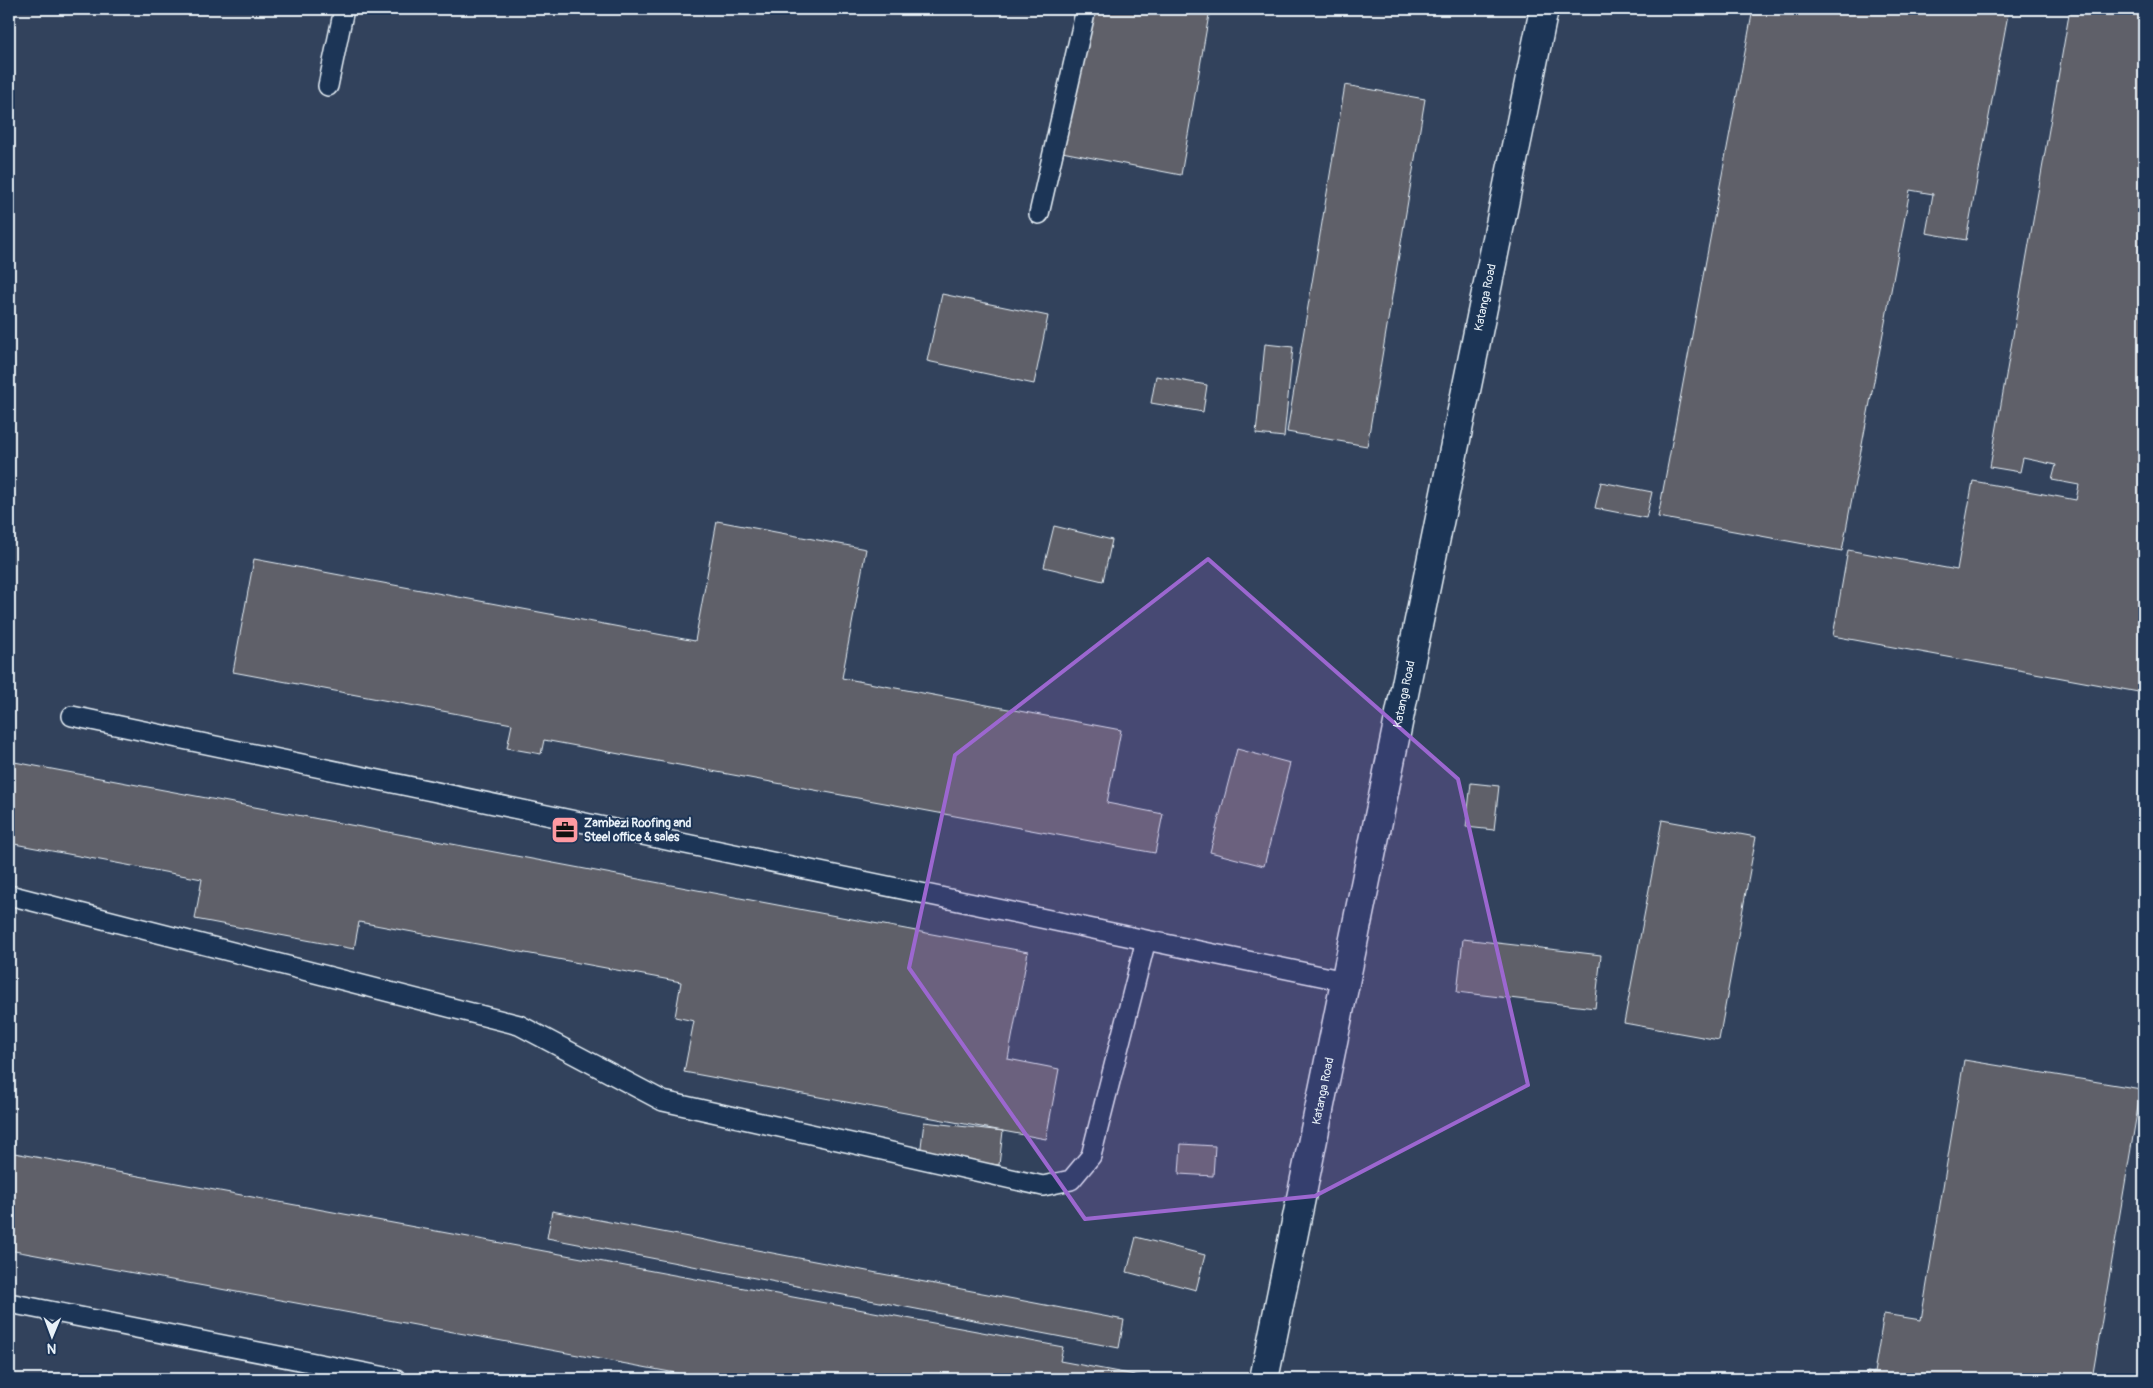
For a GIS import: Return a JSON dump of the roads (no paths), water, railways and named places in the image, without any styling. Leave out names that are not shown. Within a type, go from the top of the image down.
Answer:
[{"type":"street","name":"Katanga Road","points":[[1264,1379],[1544,9]]},
{"type":"lane","points":[[328,86],[344,9]]},
{"type":"lane","points":[[1039,214],[1086,9]]},
{"type":"lane","points":[[72,716],[1345,981]]},
{"type":"lane","points":[[9,895],[518,1025],[663,1101],[1043,1186],[1071,1180],[1091,1156],[1146,940]]},
{"type":"lane","points":[[9,1303],[396,1379]]},
{"type":"place","name":"Zambezi Roofing and Steel office & sales","points":[[565,830]]}]
